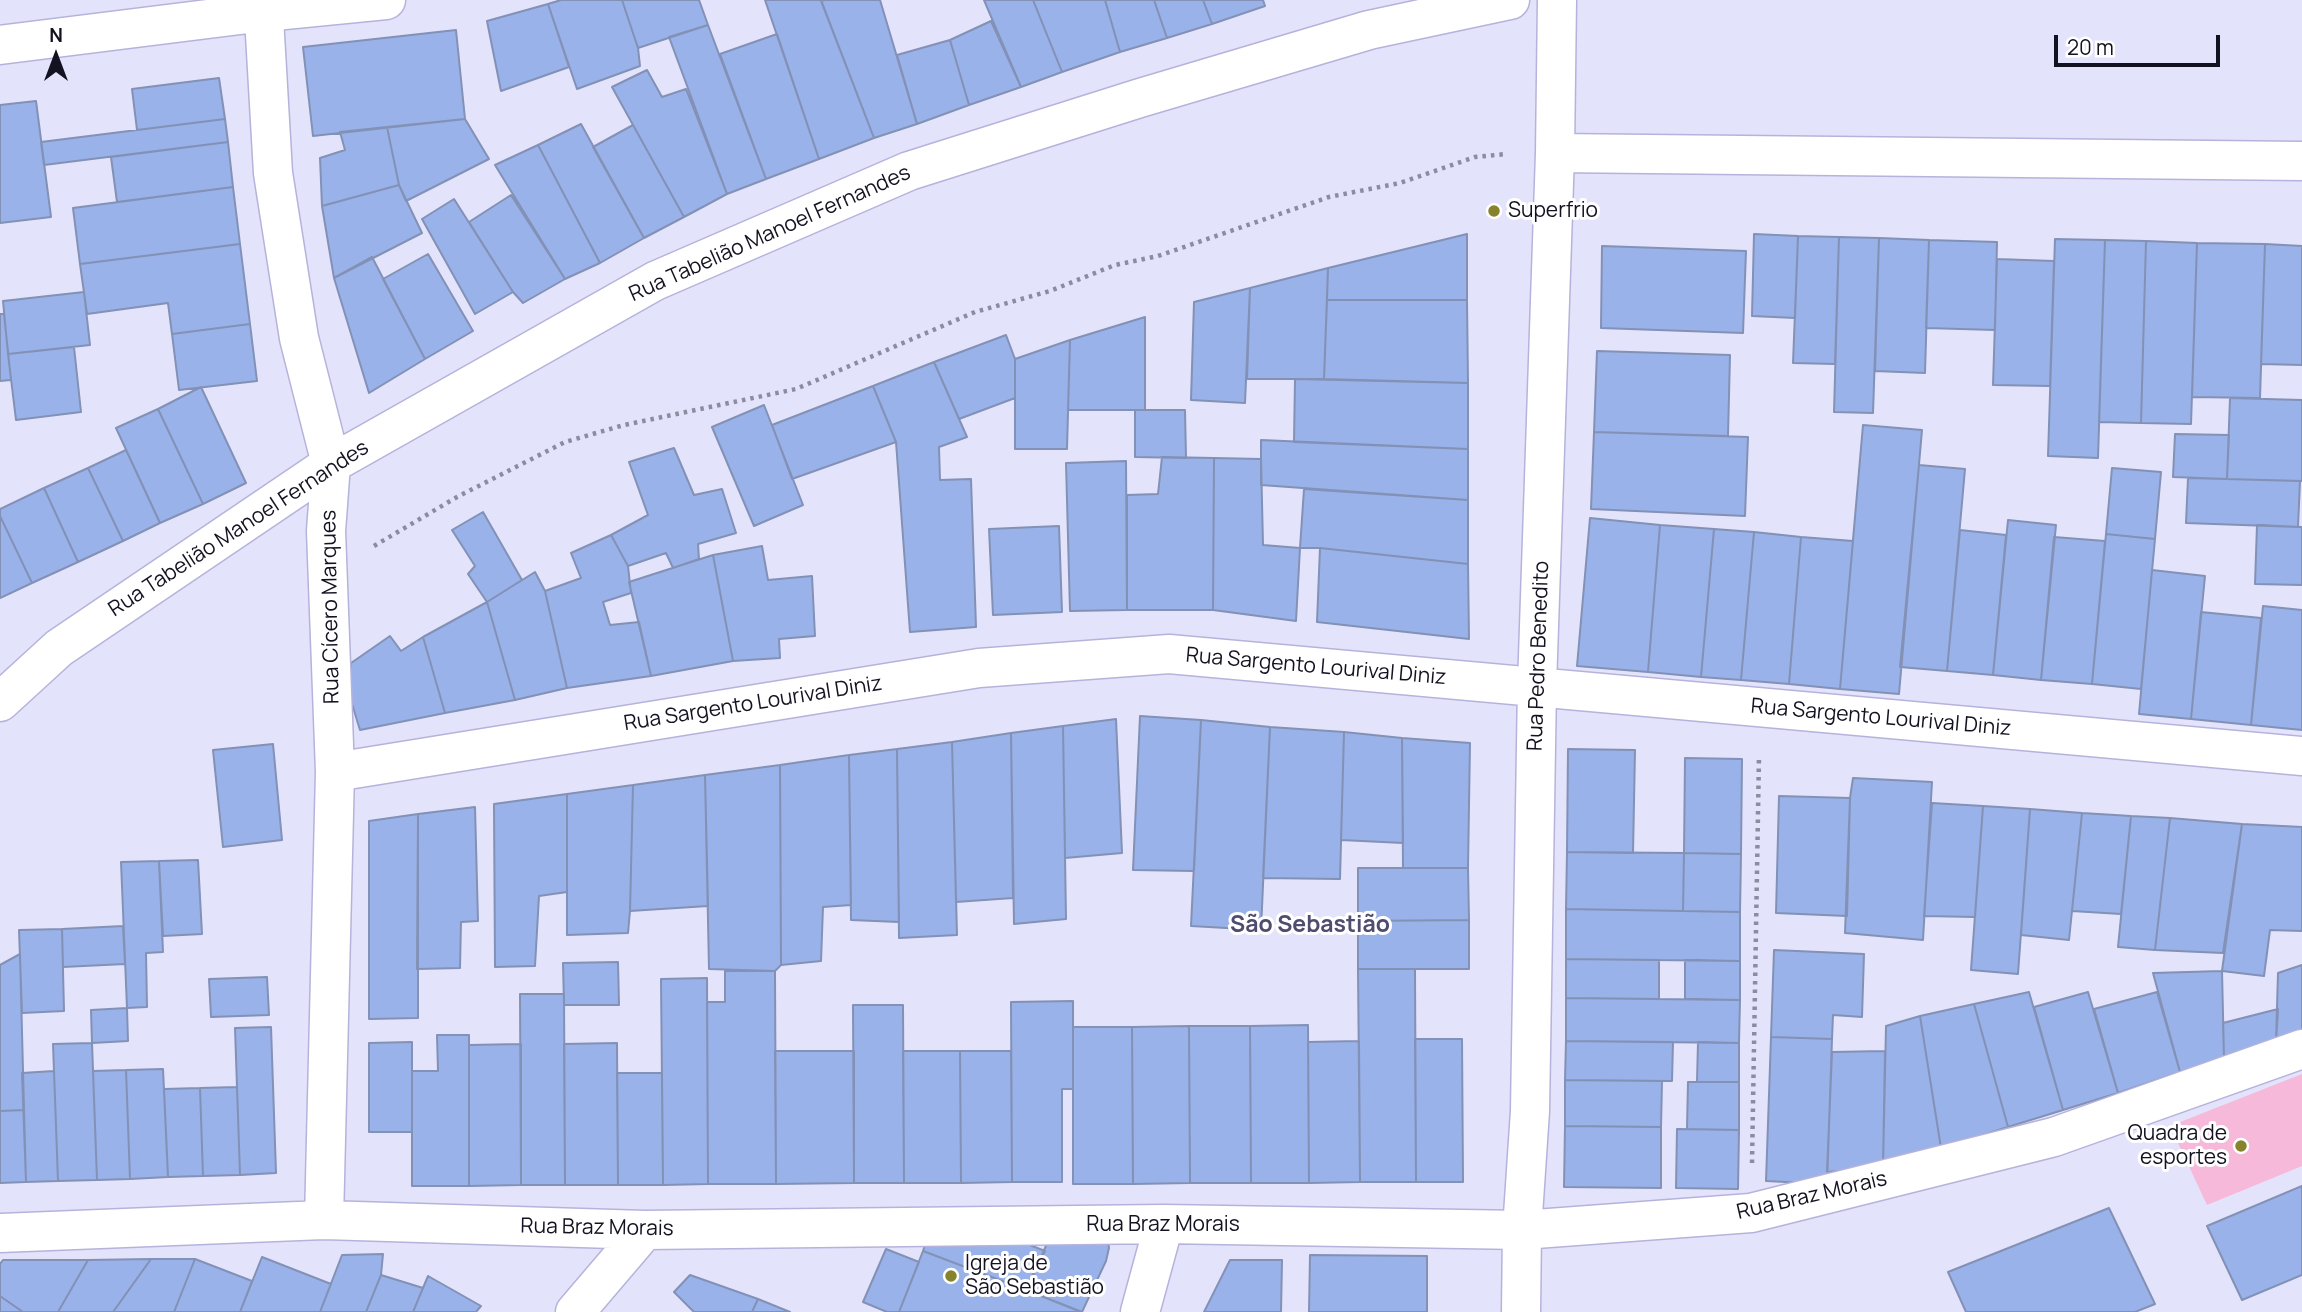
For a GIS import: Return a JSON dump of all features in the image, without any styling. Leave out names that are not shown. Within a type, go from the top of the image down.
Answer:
[{"type":"street","points":[[0,45],[264,6],[386,0]]},
{"type":"street","name":"Rua Tabelião Manoel Fernandes","points":[[0,702],[59,648],[331,464],[655,281],[909,171],[1369,30],[1510,0]]},
{"type":"street","name":"Rua Pedro Benedito","points":[[1521,1312],[1522,1230],[1530,1111],[1537,686],[1555,153],[1557,0]]},
{"type":"street","name":"Rua Cícero Marques","points":[[264,6],[273,173],[299,338],[331,464],[326,531],[335,772],[324,1220]]},
{"type":"street","points":[[1555,153],[2302,161]]},
{"type":"street","name":"Rua Sargento Lourival Diniz","points":[[335,772],[979,668],[1169,654],[2302,756]]},
{"type":"street","name":"Rua Braz Morais","points":[[0,1233],[324,1220],[645,1230],[1164,1224],[1522,1230],[1751,1213],[2054,1137],[2302,1049]]},
{"type":"street","points":[[1140,1312],[1164,1224]]},
{"type":"street","points":[[575,1312],[645,1230]]},
{"type":"path","points":[[328,574],[457,497],[565,442],[624,425],[796,389],[975,312],[1049,290],[1115,265],[1158,256],[1329,197],[1400,183],[1475,157],[1555,153]]},
{"type":"path","points":[[1751,1213],[1760,706]]},
{"type":"shaded area","name":"Quadra de esportes","points":[[2302,1074],[2302,1166],[2207,1205],[2170,1126]]},
{"type":"building","points":[[561,0],[622,0],[638,48],[640,66],[577,89],[548,4]]},
{"type":"building","points":[[622,0],[699,0],[708,25],[638,48]]},
{"type":"building","points":[[765,0],[821,0],[874,138],[819,159]]},
{"type":"building","points":[[880,0],[917,124],[874,138],[821,1]]},
{"type":"building","points":[[984,0],[1033,0],[1062,72],[1021,87]]},
{"type":"building","points":[[1033,0],[1105,0],[1120,52],[1062,72]]},
{"type":"building","points":[[1105,0],[1154,0],[1167,38],[1120,52]]},
{"type":"building","points":[[1154,0],[1203,0],[1212,24],[1167,38]]},
{"type":"building","points":[[1203,0],[1263,0],[1265,6],[1212,24]]},
{"type":"building","points":[[548,4],[569,67],[501,91],[487,21]]},
{"type":"building","points":[[991,21],[1021,87],[969,105],[950,40]]},
{"type":"building","points":[[708,25],[766,179],[727,194],[669,37]]},
{"type":"building","points":[[456,30],[465,119],[313,136],[303,47]]},
{"type":"building","points":[[777,34],[819,159],[766,179],[720,54]]},
{"type":"building","points":[[950,40],[969,105],[917,124],[897,55]]},
{"type":"building","points":[[647,70],[662,97],[686,89],[727,194],[684,217],[612,87]]},
{"type":"building","points":[[219,78],[225,119],[137,130],[132,89]]},
{"type":"building","points":[[36,101],[51,217],[0,223],[0,105]]},
{"type":"building","points":[[225,119],[228,142],[44,165],[41,142]]},
{"type":"building","points":[[465,119],[489,159],[406,201],[399,185],[387,127]]},
{"type":"building","points":[[581,124],[644,238],[600,263],[538,145]]},
{"type":"building","points":[[633,125],[684,217],[644,238],[593,147]]},
{"type":"building","points":[[387,127],[399,185],[322,206],[320,158],[345,150],[340,132]]},
{"type":"building","points":[[228,142],[233,187],[117,202],[111,157]]},
{"type":"building","points":[[538,145],[600,263],[565,279],[495,165]]},
{"type":"building","points":[[399,185],[422,233],[334,278],[322,206]]},
{"type":"building","points":[[233,187],[240,244],[80,264],[73,208]]},
{"type":"building","points":[[511,195],[565,279],[523,303],[513,292],[469,222]]},
{"type":"building","points":[[454,199],[513,292],[475,314],[422,219]]},
{"type":"building","points":[[1467,234],[1467,300],[1327,300],[1328,268]]},
{"type":"building","points":[[1754,234],[1798,236],[1795,318],[1752,316]]},
{"type":"building","points":[[1798,236],[1839,237],[1835,364],[1793,363]]},
{"type":"building","points":[[1839,237],[1879,238],[1873,413],[1834,412]]},
{"type":"building","points":[[1879,238],[1929,240],[1925,373],[1875,371]]},
{"type":"building","points":[[2055,239],[2105,240],[2098,458],[2048,456]]},
{"type":"building","points":[[1929,240],[1997,242],[1995,330],[1926,328]]},
{"type":"building","points":[[2105,240],[2146,241],[2141,423],[2099,422]]},
{"type":"building","points":[[2146,241],[2197,243],[2191,424],[2141,423]]},
{"type":"building","points":[[2197,243],[2265,244],[2260,398],[2192,397]]},
{"type":"building","points":[[240,244],[250,324],[172,334],[168,303],[87,314],[80,264]]},
{"type":"building","points":[[2265,244],[2302,246],[2302,365],[2261,364]]},
{"type":"building","points":[[1602,246],[1746,251],[1743,333],[1601,328]]},
{"type":"building","points":[[428,254],[473,331],[425,359],[383,279]]},
{"type":"building","points":[[372,257],[425,359],[369,393],[334,278]]},
{"type":"building","points":[[1997,259],[2054,261],[2050,386],[1993,385]]},
{"type":"building","points":[[1328,268],[1324,379],[1247,379],[1250,288]]},
{"type":"building","points":[[1250,288],[1245,403],[1191,400],[1194,302]]},
{"type":"building","points":[[84,292],[90,345],[8,354],[3,301]]},
{"type":"building","points":[[1327,300],[1467,300],[1468,383],[1324,379]]},
{"type":"building","points":[[0,314],[4,314],[11,380],[0,381]]},
{"type":"building","points":[[1145,317],[1145,410],[1068,410],[1070,340]]},
{"type":"building","points":[[250,324],[257,381],[179,390],[172,334]]},
{"type":"building","points":[[1006,335],[1015,359],[1015,398],[959,419],[934,362]]},
{"type":"building","points":[[1070,340],[1067,449],[1015,449],[1015,359]]},
{"type":"building","points":[[74,347],[81,412],[16,420],[8,354]]},
{"type":"building","points":[[1597,351],[1730,355],[1728,436],[1594,432]]},
{"type":"building","points":[[934,362],[967,437],[939,447],[940,480],[971,479],[976,627],[910,632],[896,442],[873,386]]},
{"type":"building","points":[[1295,379],[1468,383],[1468,449],[1294,442]]},
{"type":"building","points":[[873,386],[896,442],[792,479],[772,425]]},
{"type":"building","points":[[201,387],[246,483],[203,504],[158,409]]},
{"type":"building","points":[[2230,398],[2302,400],[2302,481],[2227,479]]},
{"type":"building","points":[[764,405],[803,505],[754,526],[712,427]]},
{"type":"building","points":[[158,409],[203,504],[160,523],[116,428]]},
{"type":"building","points":[[1135,410],[1185,410],[1186,458],[1135,457]]},
{"type":"building","points":[[1863,425],[1922,430],[1899,694],[1840,689]]},
{"type":"building","points":[[1594,432],[1748,437],[1745,516],[1591,509]]},
{"type":"building","points":[[2175,434],[2229,435],[2227,479],[2173,477]]},
{"type":"building","points":[[1261,440],[1468,449],[1468,500],[1261,485]]},
{"type":"building","points":[[674,448],[694,495],[722,489],[736,533],[698,544],[699,559],[673,568],[666,553],[628,566],[611,535],[648,515],[629,462]]},
{"type":"building","points":[[126,450],[160,523],[123,541],[88,468]]},
{"type":"building","points":[[1162,457],[1214,458],[1213,610],[1127,610],[1127,495],[1158,494]]},
{"type":"building","points":[[1214,458],[1261,459],[1263,545],[1300,548],[1296,621],[1213,610]]},
{"type":"building","points":[[1126,461],[1127,610],[1070,611],[1066,463]]},
{"type":"building","points":[[1919,465],[1965,469],[1947,671],[1900,667]]},
{"type":"building","points":[[88,468],[123,541],[78,562],[44,488]]},
{"type":"building","points":[[2112,468],[2161,472],[2155,539],[2106,534]]},
{"type":"building","points":[[2188,478],[2300,481],[2298,527],[2186,523]]},
{"type":"building","points":[[44,488],[78,562],[32,583],[0,516],[0,509]]},
{"type":"building","points":[[1304,489],[1468,500],[1468,564],[1300,548]]},
{"type":"building","points":[[483,512],[522,580],[487,602],[468,574],[475,566],[452,530]]},
{"type":"building","points":[[0,516],[32,583],[0,598]]},
{"type":"building","points":[[1590,518],[1660,525],[1648,672],[1577,666]]},
{"type":"building","points":[[2008,520],[2056,525],[2041,680],[1993,675]]},
{"type":"building","points":[[1660,525],[1714,529],[1701,677],[1648,672]]},
{"type":"building","points":[[2257,525],[2302,527],[2302,585],[2255,584]]},
{"type":"building","points":[[1059,526],[1062,612],[993,615],[989,529]]},
{"type":"building","points":[[1714,529],[1754,532],[1741,680],[1701,677]]},
{"type":"building","points":[[1960,530],[2006,535],[1993,675],[1947,671]]},
{"type":"building","points":[[1754,532],[1801,537],[1789,684],[1741,680]]},
{"type":"building","points":[[2106,534],[2155,539],[2141,689],[2092,684]]},
{"type":"building","points":[[611,535],[628,566],[631,593],[603,602],[610,625],[639,622],[651,676],[567,688],[545,591],[581,578],[571,553]]},
{"type":"building","points":[[1801,537],[1853,541],[1840,689],[1789,684]]},
{"type":"building","points":[[2054,537],[2105,541],[2092,684],[2041,680]]},
{"type":"building","points":[[762,546],[768,580],[812,576],[815,636],[779,639],[780,658],[733,661],[713,555]]},
{"type":"building","points":[[1320,548],[1468,564],[1469,639],[1317,622]]},
{"type":"building","points":[[713,555],[733,661],[651,676],[629,582]]},
{"type":"building","points":[[2152,570],[2205,576],[2191,719],[2139,714]]},
{"type":"building","points":[[535,572],[545,591],[567,688],[515,700],[487,602]]},
{"type":"building","points":[[487,602],[515,700],[445,713],[423,637]]},
{"type":"building","points":[[2263,606],[2302,610],[2302,730],[2251,725]]},
{"type":"building","points":[[2201,612],[2261,618],[2251,725],[2191,719]]},
{"type":"building","points":[[390,636],[401,651],[423,637],[445,713],[360,730],[348,691],[351,663]]},
{"type":"building","points":[[1140,716],[1201,720],[1194,871],[1133,870]]},
{"type":"building","points":[[1116,719],[1122,853],[1065,858],[1063,726]]},
{"type":"building","points":[[1201,720],[1270,727],[1261,930],[1191,926]]},
{"type":"building","points":[[1063,726],[1066,919],[1014,924],[1011,733]]},
{"type":"building","points":[[1270,727],[1344,732],[1340,879],[1263,878]]},
{"type":"building","points":[[1344,732],[1402,738],[1403,843],[1341,840]]},
{"type":"building","points":[[1011,733],[1013,898],[956,902],[952,742]]},
{"type":"building","points":[[1402,738],[1470,743],[1468,868],[1403,868]]},
{"type":"building","points":[[952,742],[957,935],[899,938],[897,749]]},
{"type":"building","points":[[273,744],[282,840],[223,847],[213,750]]},
{"type":"building","points":[[897,749],[899,922],[851,920],[849,755]]},
{"type":"building","points":[[1568,749],[1635,750],[1633,853],[1567,852]]},
{"type":"building","points":[[849,755],[851,905],[823,907],[821,961],[781,965],[780,765]]},
{"type":"building","points":[[1685,758],[1742,759],[1741,854],[1684,853]]},
{"type":"building","points":[[780,765],[781,965],[775,971],[709,969],[705,775]]},
{"type":"building","points":[[705,775],[708,906],[630,911],[633,785]]},
{"type":"building","points":[[1853,778],[1932,782],[1923,940],[1845,933]]},
{"type":"building","points":[[633,785],[628,933],[567,935],[567,794]]},
{"type":"building","points":[[567,794],[567,892],[539,896],[535,966],[495,967],[494,804]]},
{"type":"building","points":[[1779,796],[1850,798],[1847,916],[1776,913]]},
{"type":"building","points":[[1932,803],[1983,806],[1975,917],[1924,916]]},
{"type":"building","points":[[1983,806],[2030,809],[2018,974],[1971,970]]},
{"type":"building","points":[[475,807],[478,921],[461,922],[460,968],[417,969],[418,814]]},
{"type":"building","points":[[2030,809],[2082,813],[2069,940],[2021,935]]},
{"type":"building","points":[[2082,813],[2131,816],[2121,914],[2072,911]]},
{"type":"building","points":[[418,814],[418,1018],[369,1019],[369,821]]},
{"type":"building","points":[[2131,816],[2170,818],[2155,950],[2118,947]]},
{"type":"building","points":[[2170,818],[2242,824],[2223,953],[2155,950]]},
{"type":"building","points":[[2242,824],[2302,827],[2302,931],[2270,930],[2264,976],[2222,971]]},
{"type":"building","points":[[1567,852],[1684,853],[1683,911],[1566,909]]},
{"type":"building","points":[[1684,853],[1741,854],[1740,912],[1683,911]]},
{"type":"building","points":[[198,860],[202,934],[163,936],[159,861]]},
{"type":"building","points":[[159,861],[163,952],[146,953],[147,1007],[127,1008],[121,862]]},
{"type":"building","points":[[1358,868],[1468,868],[1469,920],[1358,921]]},
{"type":"building","points":[[1566,909],[1740,912],[1740,961],[1566,959]]},
{"type":"building","points":[[1469,920],[1469,969],[1358,969],[1358,921]]},
{"type":"building","points":[[123,926],[125,964],[63,967],[62,929]]},
{"type":"building","points":[[62,929],[64,1011],[22,1013],[19,930]]},
{"type":"building","points":[[1774,950],[1864,954],[1862,1017],[1833,1015],[1832,1039],[1771,1037]]},
{"type":"building","points":[[20,954],[24,1110],[0,1111],[0,965]]},
{"type":"building","points":[[1566,959],[1659,960],[1659,999],[1566,998]]},
{"type":"building","points":[[1685,960],[1740,961],[1740,1000],[1685,999]]},
{"type":"building","points":[[618,962],[619,1005],[564,1005],[563,963]]},
{"type":"building","points":[[2302,965],[2302,1033],[2276,1042],[2278,973]]},
{"type":"building","points":[[1358,969],[1415,969],[1416,1182],[1360,1182]]},
{"type":"building","points":[[725,971],[775,971],[776,1184],[708,1184],[707,1002],[725,1002]]},
{"type":"building","points":[[2222,971],[2224,1058],[2180,1072],[2153,973]]},
{"type":"building","points":[[267,977],[269,1015],[211,1017],[209,979]]},
{"type":"building","points":[[707,978],[708,1184],[663,1185],[661,979]]},
{"type":"building","points":[[2029,992],[2063,1110],[2008,1127],[1974,1004]]},
{"type":"building","points":[[2088,992],[2118,1093],[2063,1110],[2034,1007]]},
{"type":"building","points":[[2157,992],[2180,1072],[2118,1093],[2094,1009]]},
{"type":"building","points":[[520,994],[564,994],[565,1185],[521,1185]]},
{"type":"building","points":[[1566,998],[1740,1000],[1739,1043],[1566,1041]]},
{"type":"building","points":[[1073,1001],[1073,1089],[1062,1089],[1062,1182],[1012,1182],[1011,1002]]},
{"type":"building","points":[[1974,1004],[2008,1127],[1941,1148],[1920,1016]]},
{"type":"building","points":[[853,1005],[903,1005],[904,1183],[854,1183]]},
{"type":"building","points":[[127,1008],[128,1041],[92,1043],[91,1010]]},
{"type":"building","points":[[2278,1009],[2276,1042],[2224,1058],[2223,1023]]},
{"type":"building","points":[[1920,1016],[1941,1148],[1883,1167],[1886,1026]]},
{"type":"building","points":[[1308,1025],[1309,1183],[1251,1183],[1250,1026]]},
{"type":"building","points":[[1189,1026],[1250,1026],[1251,1183],[1190,1183]]},
{"type":"building","points":[[1189,1026],[1190,1183],[1133,1184],[1132,1027]]},
{"type":"building","points":[[271,1027],[276,1173],[240,1175],[235,1028]]},
{"type":"building","points":[[1073,1027],[1132,1027],[1133,1184],[1073,1184]]},
{"type":"building","points":[[437,1035],[469,1035],[469,1186],[412,1186],[412,1071],[438,1071]]},
{"type":"building","points":[[1771,1037],[1832,1039],[1827,1184],[1766,1181]]},
{"type":"building","points":[[1415,1039],[1462,1039],[1463,1182],[1416,1182]]},
{"type":"building","points":[[1359,1041],[1360,1182],[1309,1183],[1308,1042]]},
{"type":"building","points":[[1566,1041],[1673,1042],[1672,1081],[1565,1080]]},
{"type":"building","points":[[412,1042],[412,1132],[369,1132],[369,1043]]},
{"type":"building","points":[[1698,1042],[1739,1043],[1739,1082],[1697,1082]]},
{"type":"building","points":[[92,1043],[97,1180],[58,1181],[53,1044]]},
{"type":"building","points":[[617,1043],[618,1185],[565,1185],[564,1044]]},
{"type":"building","points":[[521,1044],[521,1185],[469,1186],[469,1045]]},
{"type":"building","points":[[775,1051],[854,1051],[854,1183],[776,1184]]},
{"type":"building","points":[[903,1051],[960,1051],[961,1183],[904,1183]]},
{"type":"building","points":[[960,1051],[1011,1051],[1012,1182],[961,1183]]},
{"type":"building","points":[[1885,1051],[1883,1167],[1827,1172],[1832,1052]]},
{"type":"building","points":[[163,1069],[168,1177],[130,1179],[126,1070]]},
{"type":"building","points":[[126,1070],[130,1179],[97,1180],[93,1071]]},
{"type":"building","points":[[54,1071],[58,1181],[26,1182],[22,1073]]},
{"type":"building","points":[[617,1073],[662,1073],[663,1185],[618,1185]]},
{"type":"building","points":[[1565,1080],[1662,1081],[1661,1127],[1565,1126]]},
{"type":"building","points":[[1688,1082],[1739,1082],[1739,1130],[1687,1129]]},
{"type":"building","points":[[237,1087],[240,1175],[203,1176],[200,1088]]},
{"type":"building","points":[[200,1088],[203,1176],[168,1177],[164,1089]]},
{"type":"building","points":[[24,1110],[26,1182],[0,1183],[0,1111]]},
{"type":"building","points":[[1565,1126],[1661,1127],[1661,1188],[1564,1187]]},
{"type":"building","points":[[1677,1129],[1739,1130],[1738,1189],[1676,1188]]},
{"type":"building","points":[[2302,1186],[2302,1275],[2242,1300],[2207,1226]]},
{"type":"building","points":[[2109,1208],[2155,1304],[2135,1312],[1966,1312],[1948,1272]]},
{"type":"building","points":[[1004,1235],[1045,1251],[1026,1290],[923,1251],[928,1236]]},
{"type":"building","points":[[1050,1237],[1108,1241],[1106,1261],[1082,1312],[1026,1290]]},
{"type":"building","points":[[886,1249],[919,1262],[899,1312],[887,1312],[863,1302]]},
{"type":"building","name":"Igreja de São Sebastião","points":[[923,1251],[1026,1290],[1081,1312],[899,1312]]},
{"type":"building","points":[[383,1254],[381,1275],[366,1312],[320,1312],[342,1255]]},
{"type":"building","points":[[1310,1255],[1427,1256],[1427,1312],[1309,1312]]},
{"type":"building","points":[[262,1257],[331,1284],[320,1312],[240,1312]]},
{"type":"building","points":[[151,1259],[113,1312],[58,1312],[88,1260]]},
{"type":"building","points":[[151,1259],[195,1259],[174,1312],[113,1312]]},
{"type":"building","points":[[195,1259],[252,1281],[240,1312],[174,1312]]},
{"type":"building","points":[[3,1260],[88,1260],[58,1312],[23,1312],[0,1296],[0,1264]]},
{"type":"building","points":[[1230,1260],[1282,1260],[1281,1312],[1204,1312]]},
{"type":"building","points":[[381,1275],[423,1288],[413,1312],[366,1312]]},
{"type":"building","points":[[690,1275],[758,1299],[752,1312],[694,1312],[674,1292]]},
{"type":"building","points":[[428,1276],[481,1306],[476,1312],[413,1312]]},
{"type":"building","points":[[0,1296],[23,1312],[0,1312]]},
{"type":"building","points":[[758,1299],[790,1312],[752,1312]]},
{"type":"place","name":"Superfrio","points":[[1494,211]]},
{"type":"place","name":"Quadra de esportes","points":[[2241,1146]]},
{"type":"place","name":"Igreja de São Sebastião","points":[[951,1276]]},
{"type":"district","name":"São Sebastião","points":[[1310,926]]}]
